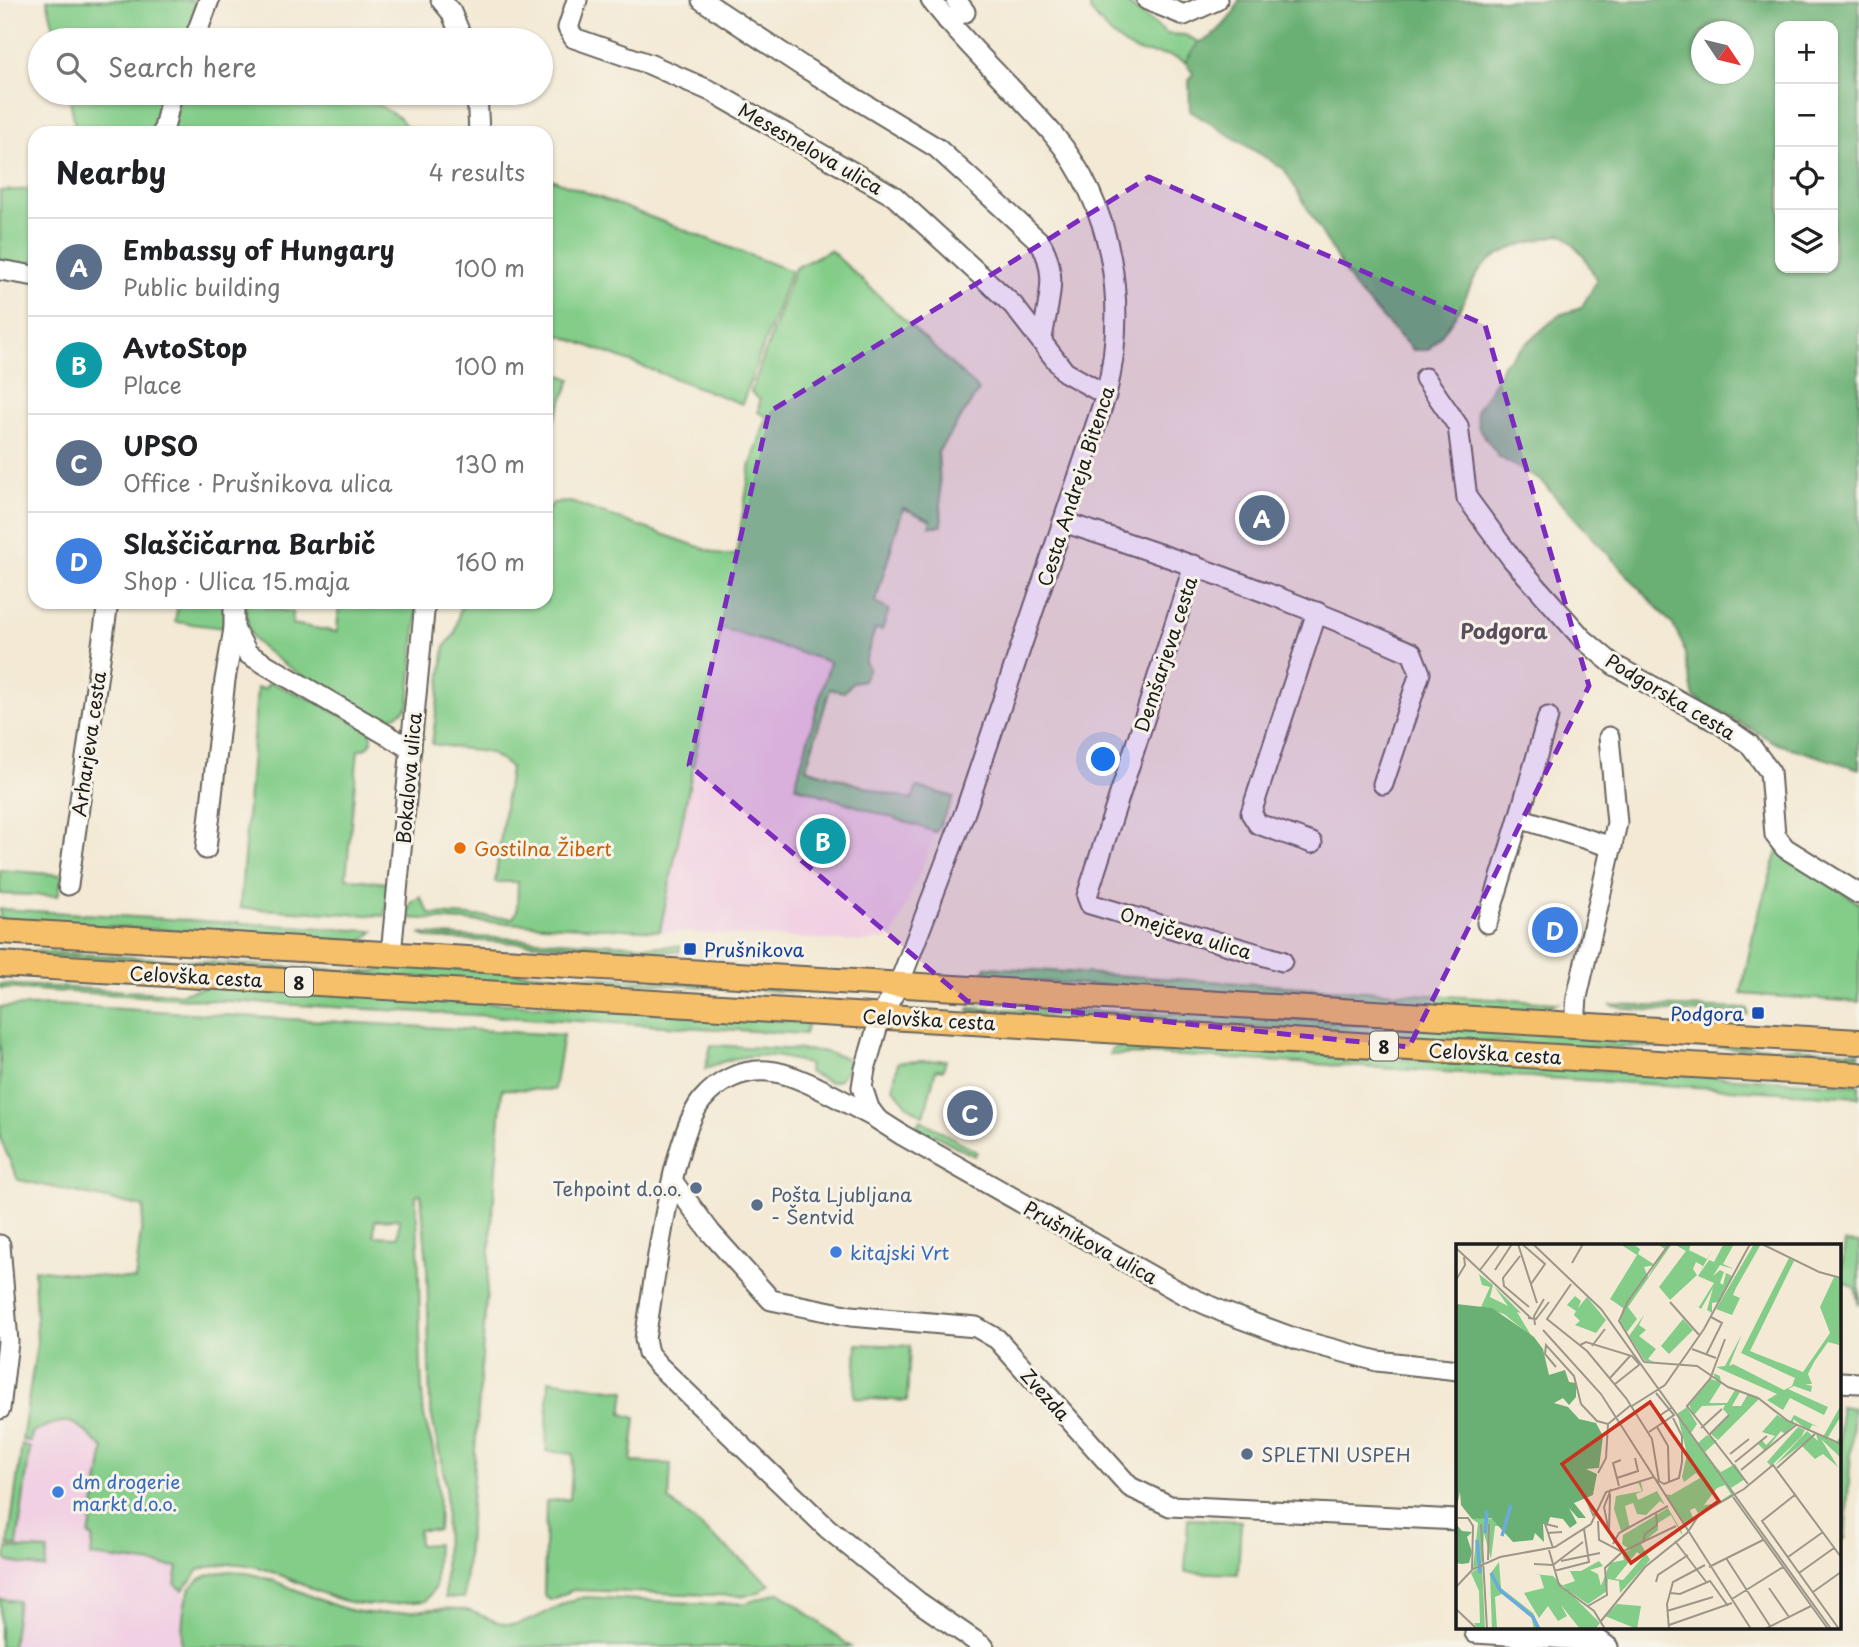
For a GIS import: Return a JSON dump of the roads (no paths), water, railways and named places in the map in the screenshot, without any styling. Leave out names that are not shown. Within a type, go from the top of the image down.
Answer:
[{"type":"main road","name":"Celovška cesta","points":[[0,931],[1859,1042]]},
{"type":"main road","name":"Celovška cesta","points":[[0,964],[1859,1074]]},
{"type":"main road","points":[[0,978],[40,967]]},
{"type":"street","points":[[198,28],[209,0]]},
{"type":"street","points":[[441,0],[451,12],[458,28]]},
{"type":"street","name":"Mesesnelova ulica","points":[[577,0],[568,28],[574,38],[649,64],[713,92],[894,196],[1006,297],[1065,372],[1106,396]]},
{"type":"street","points":[[702,0],[802,66],[937,148],[1040,242],[1049,258],[1052,275],[1042,340]]},
{"type":"street","name":"Cesta Andreja Bitenca","points":[[899,984],[970,799],[1106,396],[1115,347],[1117,301],[1110,251],[1095,205],[1077,169],[1054,135],[931,0]]},
{"type":"street","points":[[947,20],[965,12],[956,0]]},
{"type":"street","points":[[1147,0],[1184,15],[1217,0]]},
{"type":"street","points":[[165,126],[169,105]]},
{"type":"street","points":[[478,105],[479,126]]},
{"type":"street","points":[[0,271],[28,275]]},
{"type":"street","name":"Podgorska cesta","points":[[1425,378],[1458,426],[1468,498],[1511,559],[1582,638],[1614,664],[1719,723],[1749,744],[1770,772],[1775,835],[1785,848],[1859,894]]},
{"type":"street","points":[[1063,522],[1194,565],[1317,612],[1412,653],[1420,673],[1384,784]]},
{"type":"street","name":"Demšarjeva cesta","points":[[1090,904],[1087,897],[1194,565]]},
{"type":"street","name":"Arharjeva cesta","points":[[68,885],[107,609]]},
{"type":"street","points":[[206,849],[225,680],[234,629],[234,609]]},
{"type":"street","name":"Bokalova ulica","points":[[391,954],[424,609]]},
{"type":"street","points":[[1312,843],[1258,824],[1251,813],[1317,612]]},
{"type":"street","points":[[234,629],[248,654],[264,665],[411,749]]},
{"type":"street","points":[[1487,923],[1548,717]]},
{"type":"street","points":[[1575,1024],[1577,997],[1617,823],[1609,737]]},
{"type":"street","points":[[1519,818],[1612,847]]},
{"type":"street","name":"Omejčeva ulica","points":[[1090,904],[1282,961]]},
{"type":"street","points":[[877,1119],[864,1097],[862,1087],[880,1018],[899,984]]},
{"type":"street","points":[[877,1119],[783,1075],[768,1071],[727,1078],[701,1101],[689,1120],[673,1182],[645,1339],[648,1353],[827,1528],[917,1601],[984,1647]]},
{"type":"street","name":"Prušnikova ulica","points":[[877,1119],[1183,1294],[1223,1312],[1298,1340],[1377,1361],[1456,1370]]},
{"type":"street","name":"Zvezda","points":[[673,1182],[711,1233],[771,1300],[851,1317],[976,1327],[997,1339],[1130,1487],[1147,1497],[1170,1506],[1456,1520]]},
{"type":"street","points":[[0,1244],[8,1342],[0,1409]]},
{"type":"street","points":[[1475,1636],[1602,1638]]},
{"type":"place","name":"Embassy of Hungary","points":[[1262,518]]},
{"type":"place","name":"AvtoStop","points":[[823,841]]},
{"type":"place","name":"Gostilna Žibert","points":[[460,848]]},
{"type":"place","name":"Slaščičarna Barbič","points":[[1555,930]]},
{"type":"place","name":"Prušnikova","points":[[690,949]]},
{"type":"place","name":"Podgora","points":[[1758,1013]]},
{"type":"place","name":"UPSO","points":[[970,1113]]},
{"type":"place","name":"Tehpoint d.o.o.","points":[[696,1188]]},
{"type":"place","name":"Pošta Ljubljana - Šentvid","points":[[757,1205]]},
{"type":"place","name":"kitajski Vrt","points":[[836,1252]]},
{"type":"place","name":"SPLETNI USPEH","points":[[1247,1454]]},
{"type":"place","name":"dm drogerie markt d.o.o.","points":[[58,1492]]},
{"type":"district","name":"Podgora","points":[[1504,630]]}]
